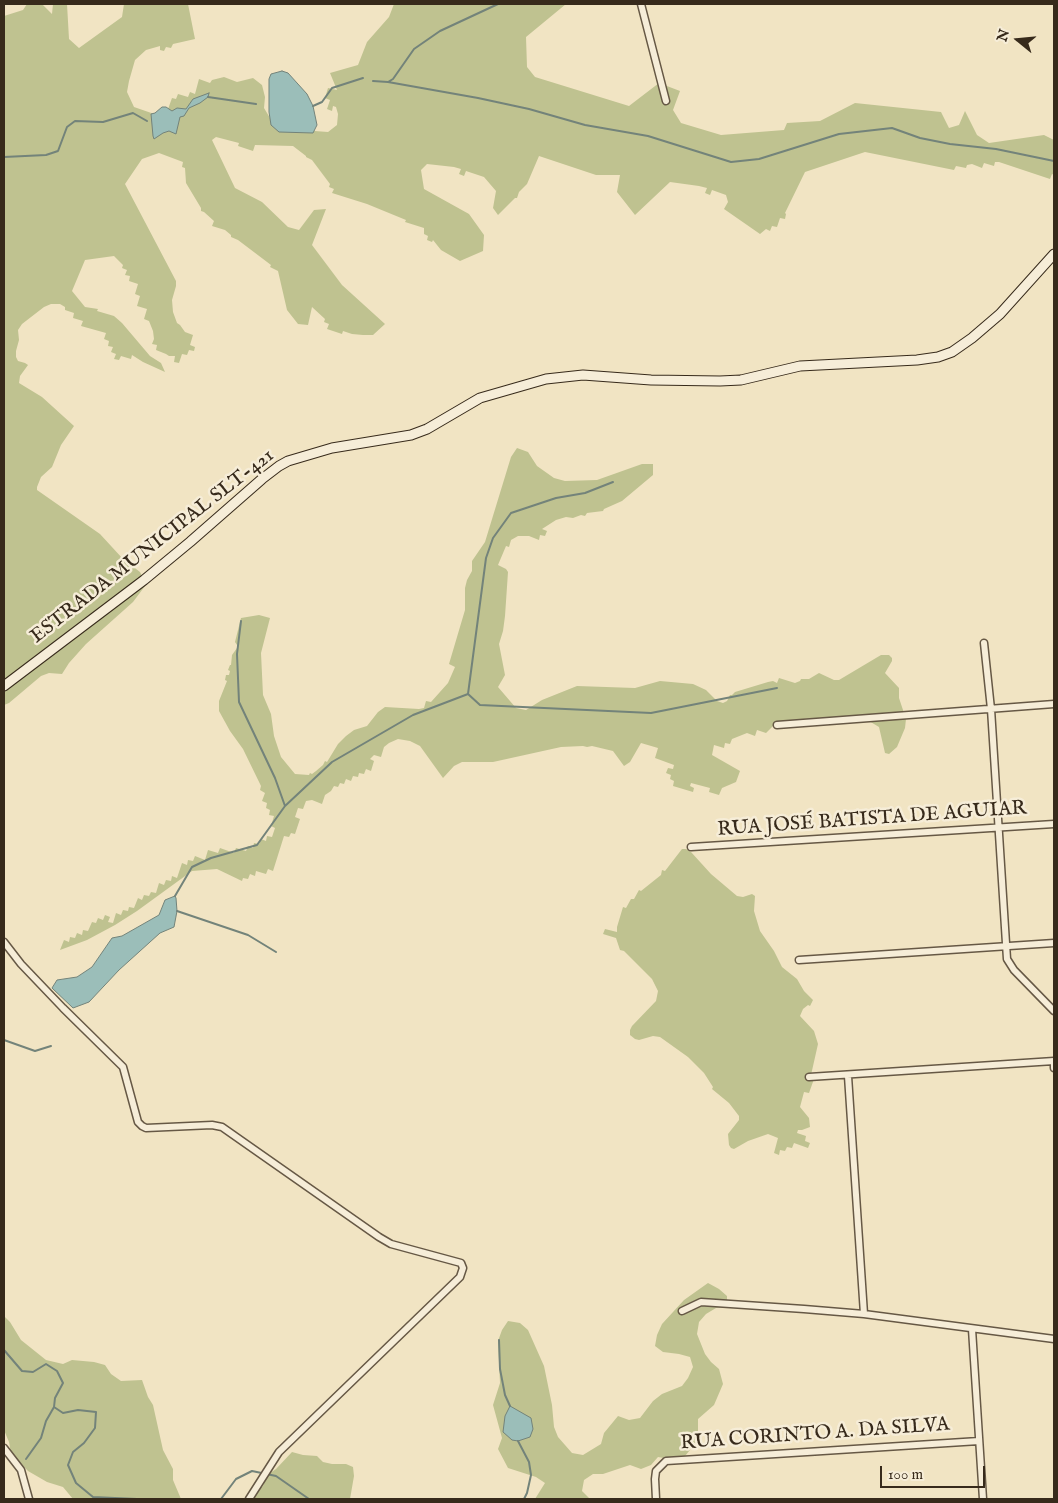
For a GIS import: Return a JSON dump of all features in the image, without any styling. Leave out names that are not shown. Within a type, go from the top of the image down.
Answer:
[{"type":"street","points":[[641,4],[666,101]]},
{"type":"street","name":"ESTRADA MUNICIPAL SLT-421","points":[[4,686],[144,580],[262,479],[288,461],[332,448],[411,435],[427,429],[480,398],[546,379],[583,375],[651,380],[734,380],[800,366],[917,360],[938,357],[952,352],[1000,314],[1054,254]]},
{"type":"street","points":[[984,643],[992,709],[1007,959],[1014,970],[1054,1011]]},
{"type":"street","points":[[777,725],[1054,704]]},
{"type":"street","name":"RUA JOSÉ BATISTA DE AGUIAR","points":[[691,847],[1054,824]]},
{"type":"street","points":[[4,942],[21,964],[62,1008],[123,1068],[138,1122],[142,1126],[146,1128],[212,1125],[222,1127],[379,1237],[392,1244],[461,1262],[463,1268],[460,1277],[280,1452],[249,1499]]},
{"type":"street","points":[[799,960],[1054,943]]},
{"type":"street","points":[[809,1077],[848,1076],[1054,1061],[1054,1068]]},
{"type":"street","points":[[848,1076],[864,1314]]},
{"type":"street","points":[[682,1311],[701,1302],[864,1314],[1054,1339]]},
{"type":"street","points":[[972,1329],[983,1499]]},
{"type":"street","name":"RUA CORINTO A. DA SILVA","points":[[656,1499],[654,1479],[656,1471],[666,1461],[979,1441]]},
{"type":"street","points":[[4,1448],[21,1470],[30,1499]]},
{"type":"green space","points":[[27,4],[42,4],[52,14],[53,4],[67,4],[69,39],[79,48],[122,17],[124,4],[188,4],[195,39],[173,44],[171,48],[166,47],[164,51],[160,50],[160,46],[146,50],[135,60],[129,81],[127,92],[134,107],[160,116],[167,112],[172,98],[176,99],[178,94],[188,97],[190,92],[195,94],[199,79],[210,83],[212,80],[224,77],[237,82],[253,78],[262,85],[265,97],[264,108],[270,118],[301,130],[328,132],[337,125],[338,114],[336,107],[333,106],[332,111],[327,109],[330,100],[325,98],[328,88],[337,90],[330,73],[358,65],[367,42],[389,17],[394,4],[566,4],[526,37],[527,67],[535,77],[629,106],[659,83],[680,91],[673,110],[681,123],[721,135],[784,130],[787,123],[820,121],[855,103],[941,112],[949,128],[959,125],[965,111],[977,135],[989,143],[1044,135],[1054,140],[1054,175],[1052,174],[1050,179],[999,162],[995,162],[994,166],[984,163],[982,168],[972,164],[967,165],[966,168],[956,166],[954,170],[865,152],[805,172],[785,213],[785,219],[780,218],[777,227],[772,226],[770,231],[766,229],[760,234],[724,209],[728,202],[726,195],[712,190],[710,195],[705,193],[707,188],[670,182],[635,215],[617,192],[620,175],[596,175],[539,156],[527,184],[519,192],[517,198],[498,215],[493,208],[496,191],[484,177],[466,171],[464,176],[459,174],[461,169],[427,164],[421,170],[424,189],[469,214],[484,235],[483,251],[460,261],[441,250],[433,240],[432,242],[427,240],[428,236],[424,234],[424,228],[405,222],[406,220],[367,204],[332,193],[334,189],[329,187],[330,184],[312,160],[293,146],[255,145],[253,151],[238,146],[239,143],[216,137],[212,140],[235,188],[262,202],[288,227],[299,230],[314,210],[326,209],[312,245],[342,285],[385,324],[373,335],[363,335],[343,331],[342,334],[327,329],[329,324],[324,322],[325,319],[312,307],[308,325],[298,324],[287,310],[278,271],[270,267],[271,265],[238,240],[231,237],[225,230],[212,226],[214,221],[201,211],[186,183],[185,168],[182,167],[183,162],[159,153],[142,159],[125,184],[176,281],[172,300],[173,312],[177,323],[185,332],[193,335],[190,345],[195,347],[194,351],[189,350],[187,355],[182,354],[179,363],[174,362],[175,356],[169,356],[156,350],[157,345],[152,344],[154,339],[153,331],[149,321],[144,319],[147,309],[137,306],[140,296],[135,294],[138,284],[129,281],[130,276],[125,275],[127,270],[122,268],[123,265],[114,256],[85,260],[72,291],[85,307],[98,309],[97,311],[114,316],[150,356],[161,363],[165,372],[132,355],[131,359],[121,356],[119,360],[114,359],[116,354],[111,352],[113,347],[108,346],[109,341],[104,339],[106,333],[81,326],[83,321],[73,318],[74,313],[65,310],[65,307],[60,304],[51,304],[44,307],[22,324],[18,330],[19,340],[16,357],[18,361],[28,365],[20,376],[19,383],[42,397],[74,426],[61,445],[52,467],[41,477],[37,490],[100,534],[123,559],[140,572],[145,586],[133,602],[86,644],[62,674],[49,673],[41,676],[9,703],[4,705],[4,16],[23,10]]},
{"type":"green space","points":[[517,448],[528,452],[537,466],[554,478],[565,481],[597,480],[642,464],[653,464],[653,475],[622,501],[603,511],[587,513],[585,516],[566,517],[556,520],[542,529],[547,531],[545,536],[540,535],[539,540],[529,536],[518,536],[511,540],[509,547],[506,546],[498,565],[508,572],[505,616],[499,644],[505,675],[498,687],[516,708],[526,710],[542,700],[577,686],[635,688],[660,681],[693,684],[706,690],[717,701],[723,703],[735,692],[768,682],[773,681],[777,683],[779,678],[795,683],[801,679],[809,679],[819,673],[834,680],[839,680],[881,655],[889,655],[892,661],[885,673],[899,688],[899,698],[906,719],[905,728],[897,747],[889,754],[885,753],[879,727],[869,721],[776,723],[766,733],[757,730],[755,736],[747,733],[732,739],[730,744],[725,743],[724,748],[714,745],[712,755],[740,771],[736,782],[722,788],[719,795],[709,792],[710,788],[691,783],[690,786],[694,788],[693,792],[673,786],[674,781],[670,779],[671,775],[666,773],[668,768],[673,769],[674,765],[655,758],[658,748],[641,743],[630,762],[624,766],[613,751],[592,746],[561,747],[493,762],[462,762],[454,766],[443,778],[420,746],[410,741],[398,739],[384,747],[381,757],[374,755],[370,759],[374,761],[371,771],[366,769],[364,774],[359,773],[358,777],[353,776],[351,781],[346,779],[344,784],[340,783],[338,787],[334,786],[325,795],[322,804],[312,800],[306,801],[303,809],[298,808],[295,817],[300,819],[295,834],[291,833],[289,837],[284,836],[273,871],[268,869],[266,874],[256,871],[255,876],[250,874],[248,879],[243,878],[242,881],[217,869],[192,871],[115,925],[87,940],[60,950],[64,940],[69,942],[70,937],[75,938],[77,933],[82,935],[83,930],[88,931],[92,922],[96,923],[98,918],[103,920],[105,915],[110,917],[108,922],[113,923],[116,913],[121,915],[123,910],[128,911],[129,907],[134,908],[138,898],[142,900],[144,895],[149,896],[151,892],[156,893],[159,883],[164,885],[166,880],[171,881],[172,876],[177,878],[182,863],[187,865],[188,860],[193,861],[195,856],[205,860],[208,850],[218,853],[220,848],[234,853],[236,848],[246,851],[248,846],[253,848],[254,843],[259,844],[261,839],[266,841],[267,836],[272,837],[275,828],[271,826],[274,816],[269,815],[270,810],[266,808],[267,803],[262,801],[265,793],[260,790],[261,786],[243,749],[219,711],[219,701],[227,681],[225,680],[226,675],[229,675],[230,671],[228,670],[231,665],[232,655],[237,648],[235,642],[241,618],[259,615],[270,618],[261,653],[263,695],[271,714],[274,736],[281,757],[295,774],[312,774],[325,761],[327,762],[338,744],[346,736],[354,730],[367,726],[378,712],[385,707],[419,709],[424,708],[426,701],[431,702],[448,683],[455,667],[449,664],[465,610],[465,588],[472,571],[472,561],[485,542],[511,457]]},
{"type":"green space","points":[[682,849],[691,852],[711,874],[737,896],[743,897],[752,894],[755,896],[754,911],[760,931],[774,951],[782,967],[797,979],[804,991],[813,1000],[810,1006],[808,1005],[803,1009],[800,1016],[814,1031],[818,1044],[811,1075],[814,1079],[809,1093],[804,1092],[800,1107],[809,1118],[810,1127],[798,1130],[797,1133],[806,1136],[805,1141],[810,1143],[808,1148],[794,1143],[792,1148],[787,1147],[785,1151],[780,1150],[779,1155],[774,1153],[778,1138],[768,1134],[748,1141],[734,1149],[731,1148],[728,1134],[739,1120],[739,1116],[729,1103],[712,1089],[713,1087],[704,1073],[688,1057],[660,1037],[653,1036],[639,1040],[630,1035],[632,1026],[656,1001],[658,991],[652,979],[624,951],[620,950],[616,938],[603,934],[605,929],[617,932],[623,907],[626,908],[639,890],[641,891],[661,875],[662,870],[665,871]]},
{"type":"green space","points":[[708,1283],[727,1296],[727,1307],[716,1308],[706,1314],[699,1322],[697,1334],[705,1354],[719,1369],[723,1384],[714,1405],[698,1419],[698,1440],[681,1461],[658,1457],[651,1465],[641,1469],[630,1465],[603,1474],[593,1474],[584,1480],[582,1491],[590,1499],[535,1499],[545,1483],[536,1477],[508,1468],[498,1449],[502,1438],[493,1405],[500,1383],[498,1341],[508,1321],[520,1323],[528,1330],[544,1366],[552,1405],[554,1427],[558,1437],[572,1453],[583,1455],[601,1444],[604,1433],[618,1416],[629,1420],[640,1418],[653,1401],[662,1394],[682,1386],[688,1378],[693,1367],[690,1357],[663,1352],[655,1346],[657,1335],[662,1324],[684,1300]]},
{"type":"green space","points":[[4,1316],[21,1340],[46,1360],[63,1364],[72,1360],[94,1362],[105,1365],[111,1374],[121,1381],[142,1380],[153,1405],[163,1450],[173,1469],[173,1480],[181,1499],[73,1499],[63,1487],[47,1482],[28,1471],[11,1453],[4,1430]]},
{"type":"green space","points":[[292,1452],[317,1456],[323,1462],[346,1464],[353,1467],[354,1476],[350,1499],[247,1499],[263,1486],[267,1475],[276,1469]]},
{"type":"water","points":[[282,71],[288,73],[307,94],[313,106],[317,125],[313,133],[279,132],[271,125],[269,79],[271,74]]},
{"type":"water","points":[[209,93],[208,97],[189,108],[184,116],[180,117],[176,134],[169,131],[154,139],[151,114],[162,107],[172,111],[177,108],[186,109],[193,99]]},
{"type":"water","points":[[175,896],[177,911],[174,927],[160,933],[119,970],[89,1002],[73,1008],[52,988],[57,980],[77,977],[92,967],[112,938],[122,936],[159,915],[165,900]]},
{"type":"water","points":[[510,1406],[531,1418],[533,1429],[530,1437],[518,1441],[512,1440],[503,1432],[505,1416]]},
{"type":"waterway","points":[[373,81],[388,82],[393,79],[414,49],[440,31],[498,4]]},
{"type":"waterway","points":[[313,106],[322,102],[332,88],[363,78]]},
{"type":"waterway","points":[[388,82],[478,98],[529,109],[585,125],[648,136],[731,162],[759,159],[839,134],[892,128],[920,138],[950,144],[996,149],[1054,161]]},
{"type":"waterway","points":[[208,97],[256,104]]},
{"type":"waterway","points":[[4,157],[46,155],[58,151],[67,127],[75,121],[103,122],[133,113],[147,121]]},
{"type":"waterway","points":[[468,694],[486,558],[493,538],[511,513],[556,498],[585,493],[613,482]]},
{"type":"waterway","points":[[241,621],[237,654],[239,702],[275,778],[285,806]]},
{"type":"waterway","points":[[175,896],[192,867],[211,858],[257,845],[285,806],[332,762],[413,715],[468,694],[480,705],[651,713],[777,688]]},
{"type":"waterway","points":[[177,911],[248,935],[276,952]]},
{"type":"waterway","points":[[4,1040],[35,1051],[51,1046]]},
{"type":"waterway","points":[[499,1340],[500,1369],[505,1395],[510,1406]]},
{"type":"waterway","points":[[4,1350],[22,1371],[33,1372],[46,1364],[57,1371],[63,1383],[55,1398],[54,1407],[63,1413],[78,1410],[96,1412],[95,1428],[84,1443],[73,1452],[68,1465],[76,1483],[93,1497],[137,1499]]},
{"type":"waterway","points":[[26,1459],[41,1438],[46,1421],[54,1407]]},
{"type":"waterway","points":[[518,1441],[529,1462],[531,1475],[524,1499]]},
{"type":"waterway","points":[[221,1499],[236,1479],[252,1471],[276,1476],[309,1499]]}]
